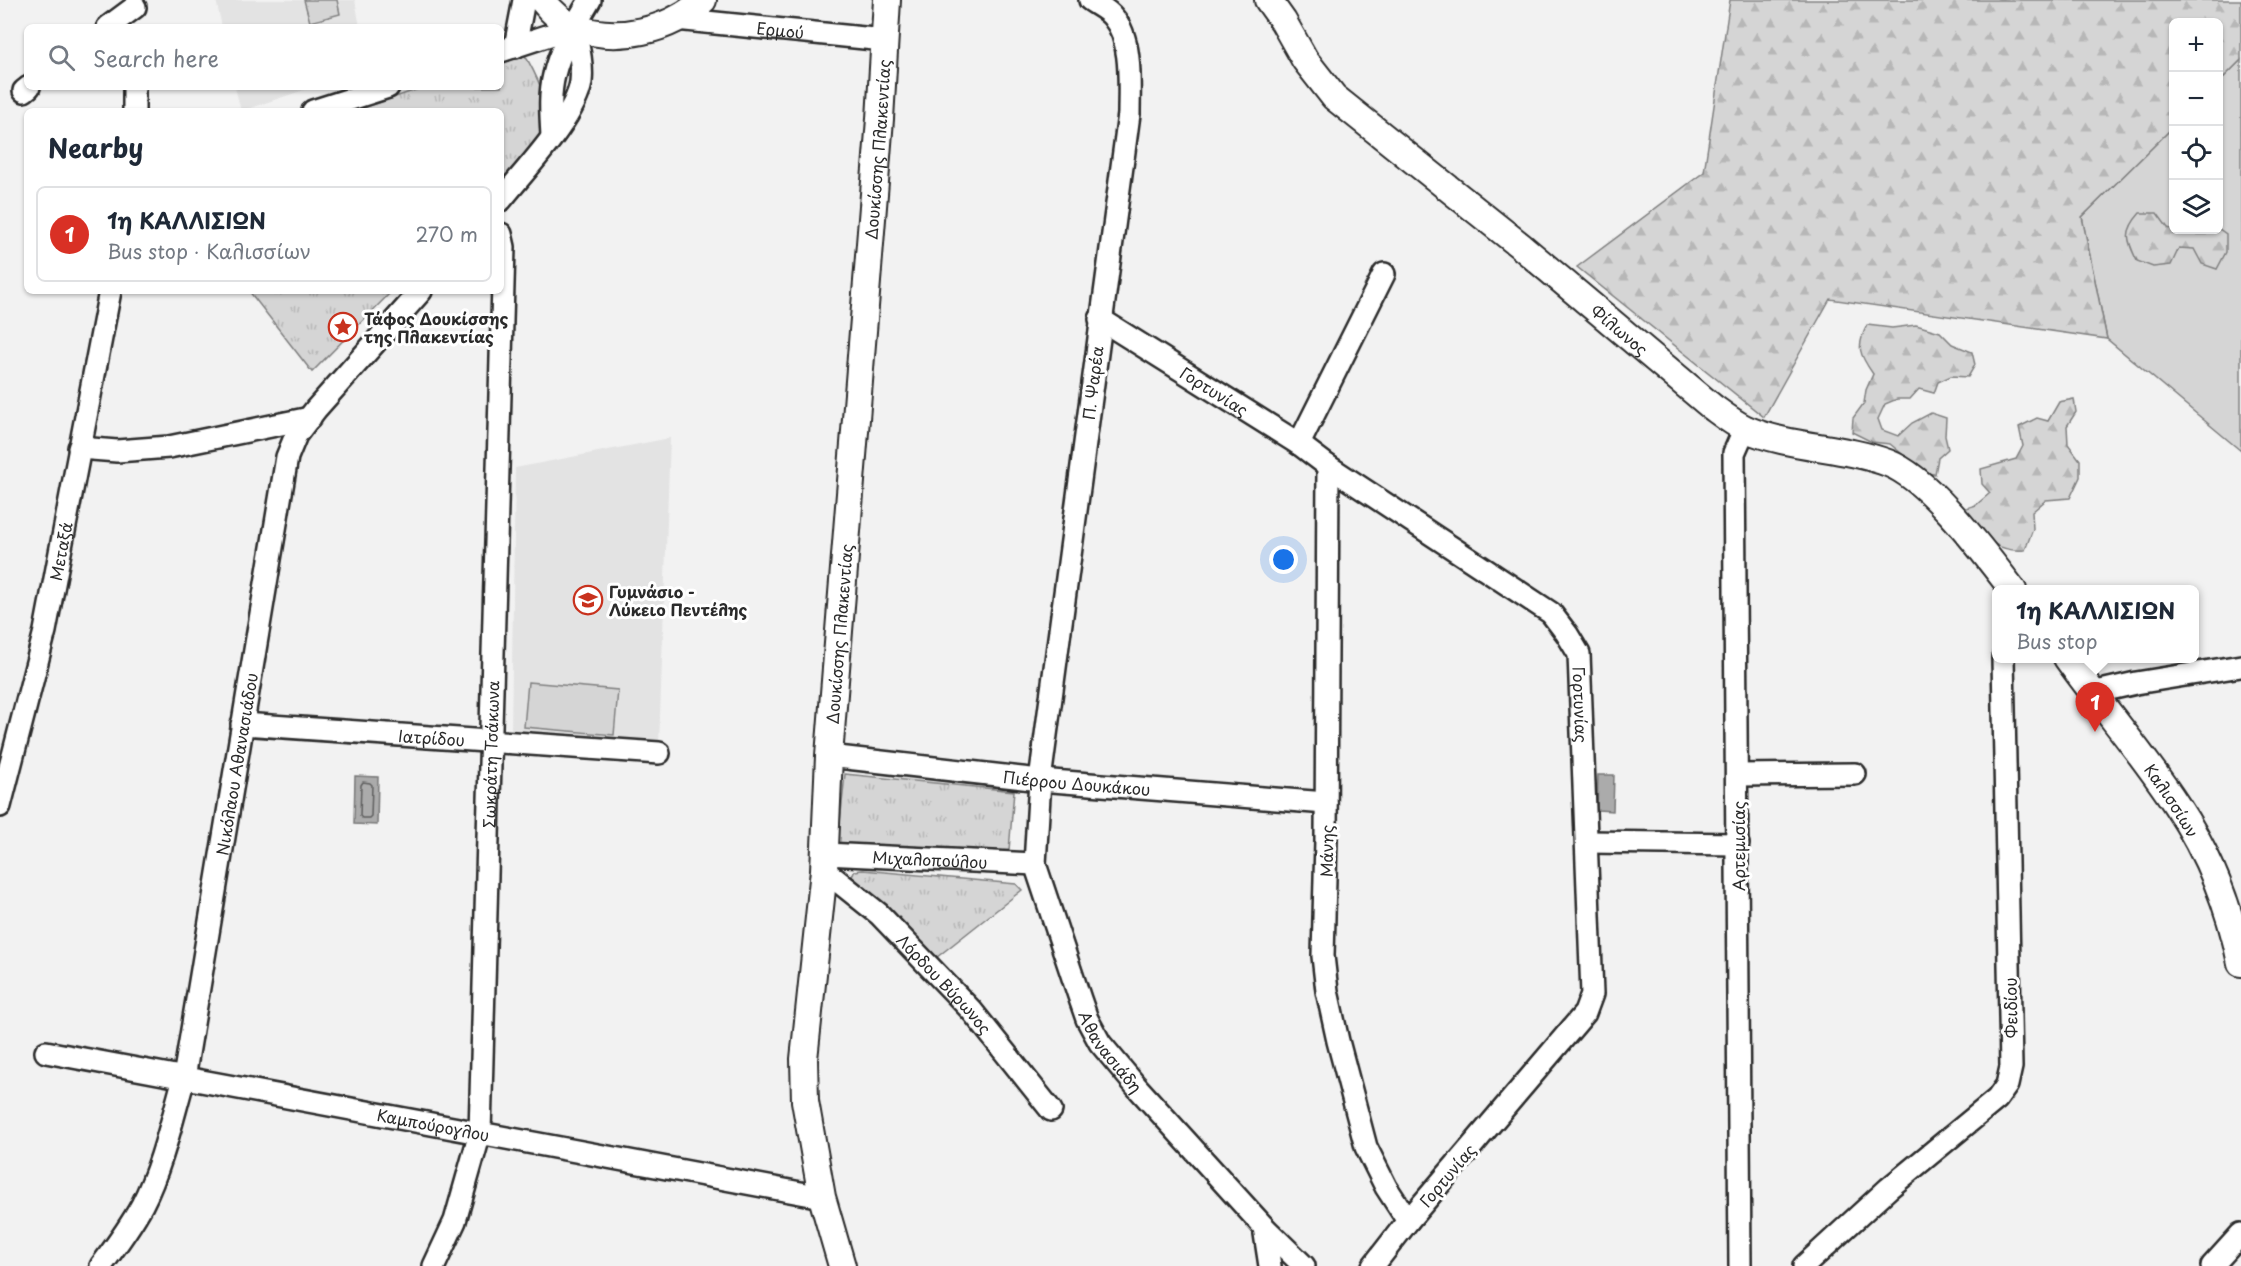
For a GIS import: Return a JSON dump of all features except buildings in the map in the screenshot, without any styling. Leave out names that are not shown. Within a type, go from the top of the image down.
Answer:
[{"type":"main road","points":[[542,0],[556,15],[574,27],[616,33],[647,31],[676,20],[703,0]]},
{"type":"main road","name":"Δουκίσσης Πλακεντίας","points":[[842,1266],[822,1197],[805,1101],[804,1059],[825,862],[829,756],[880,119],[887,0]]},
{"type":"main road","name":"Φίλωνος","points":[[1268,0],[1319,80],[1352,113],[1522,247],[1711,406],[1745,428],[1772,437],[1870,458],[1904,472],[1943,507],[2009,585]]},
{"type":"main road","name":"Καλισσίων","points":[[2071,663],[2157,776],[2189,828],[2219,890],[2241,963]]},
{"type":"street","points":[[508,49],[524,0]]},
{"type":"street","points":[[508,49],[574,27],[590,0]]},
{"type":"street","name":"Π. Ψαρέα","points":[[1040,780],[1129,114],[1129,69],[1123,32],[1113,15],[1090,0]]},
{"type":"street","points":[[113,24],[135,11]]},
{"type":"street","name":"Ερμού","points":[[676,20],[884,40]]},
{"type":"street","points":[[504,196],[552,136],[574,104],[581,81],[581,64],[574,27]]},
{"type":"street","points":[[134,90],[134,108]]},
{"type":"street","points":[[322,108],[379,90]]},
{"type":"street","points":[[1299,444],[1384,274]]},
{"type":"street","name":"Μεταξά","points":[[0,806],[45,631],[109,294]]},
{"type":"street","name":"Νικόλαου Αθανασιάδου","points":[[101,1266],[124,1235],[142,1204],[165,1143],[184,1078],[287,457],[296,435],[316,409],[419,294]]},
{"type":"street","name":"Σωκράτη Τσάκωνα","points":[[434,1266],[455,1221],[480,1133],[503,294]]},
{"type":"street","name":"Γορτυνίας","points":[[1100,319],[1299,444],[1328,466],[1551,613],[1568,634],[1579,654],[1588,842],[1592,994],[1585,1013],[1408,1221],[1373,1266]]},
{"type":"street","points":[[79,448],[117,451],[169,447],[310,418]]},
{"type":"street","name":"Αρτεμισίας","points":[[1740,1266],[1734,453],[1745,428]]},
{"type":"street","name":"Μάνης","points":[[1328,466],[1323,956],[1327,991],[1366,1147],[1386,1187],[1408,1221]]},
{"type":"street","name":"Φειδίου","points":[[1804,1266],[1889,1188],[1997,1100],[2007,1085],[2011,1067],[2003,663]]},
{"type":"street","points":[[2092,693],[2136,683],[2241,666]]},
{"type":"street","name":"Ιατρίδου","points":[[242,724],[659,753]]},
{"type":"street","name":"Πιέρρου Δουκάκου","points":[[829,756],[1040,780],[1326,803]]},
{"type":"street","points":[[1738,775],[1855,774]]},
{"type":"street","name":"Αθανασιάδη","points":[[1040,780],[1035,864],[1084,1009],[1100,1043],[1264,1227],[1304,1266]]},
{"type":"street","points":[[1588,842],[1738,844]]},
{"type":"street","name":"Μιχαλοπούλου","points":[[825,862],[1035,864]]},
{"type":"street","name":"Λόρδου Βύρωνος","points":[[825,862],[879,914],[972,1011],[1051,1110]]},
{"type":"street","name":"Καμπούρογλου","points":[[46,1052],[822,1197]]},
{"type":"street","points":[[1264,1227],[1270,1266]]},
{"type":"street","points":[[2212,1266],[2241,1234]]},
{"type":"shaded area","points":[[216,0],[355,0],[359,24],[221,24]]},
{"type":"shaded area","points":[[236,90],[304,90],[250,108],[240,108]]},
{"type":"shaded area","name":"Γυμνάσιο - Λύκειο Πεντέλης","points":[[670,438],[659,745],[511,732],[515,468]]},
{"type":"green space","points":[[304,0],[337,0],[340,14],[310,22]]},
{"type":"green space","points":[[1730,0],[2241,0],[2241,60],[2223,78],[2223,18],[2169,18],[2169,131],[2082,217],[2107,339],[1830,299],[1764,417],[1577,267],[1704,172]]},
{"type":"green space","points":[[523,52],[541,86],[550,124],[504,178],[504,108],[364,108],[415,90],[504,90],[504,59]]},
{"type":"green space","points":[[2241,60],[2241,451],[2107,339],[2082,217],[2169,131],[2169,234],[2223,234],[2223,78]]},
{"type":"green space","points":[[2140,213],[2157,213],[2169,228],[2169,234],[2223,234],[2223,232],[2226,234],[2226,252],[2217,269],[2202,264],[2194,249],[2179,248],[2171,265],[2153,267],[2137,261],[2129,242],[2129,231]]},
{"type":"green space","points":[[251,294],[389,294],[312,372]]},
{"type":"green space","points":[[1867,325],[1892,328],[1916,325],[1940,332],[1952,344],[1972,352],[1975,365],[1968,377],[1951,376],[1938,382],[1934,393],[1919,389],[1910,399],[1897,399],[1885,404],[1878,419],[1882,430],[1898,436],[1912,423],[1931,413],[1946,418],[1945,436],[1948,449],[1938,458],[1935,474],[1920,473],[1890,444],[1872,442],[1852,432],[1853,418],[1864,403],[1866,390],[1873,374],[1862,356],[1860,345]]},
{"type":"green space","points":[[2074,399],[2076,412],[2067,426],[2068,444],[2080,460],[2080,477],[2070,498],[2046,500],[2032,512],[2033,529],[2025,550],[2004,548],[1995,544],[1981,533],[1960,510],[1976,505],[1990,493],[1982,484],[1981,469],[2016,459],[2023,446],[2019,427],[2037,418],[2048,421],[2059,402]]},
{"type":"green space","points":[[528,682],[618,690],[614,735],[524,727]]},
{"type":"green space","points":[[845,774],[1014,791],[1008,862],[838,843]]},
{"type":"green space","points":[[854,871],[1016,884],[1022,890],[932,961],[852,877]]},
{"type":"water","points":[[1598,775],[1614,775],[1613,811],[1597,810]]},
{"type":"water","points":[[355,776],[378,777],[377,825],[354,824]]},
{"type":"place","name":"Τάφος Δουκίσσης της Πλακεντίας","points":[[343,327]]},
{"type":"place","name":"Γυμνάσιο - Λύκειο Πεντέλης","points":[[588,600]]},
{"type":"place","name":"1η ΚΑΛΛΙΣΙΩΝ","points":[[2095,732]]}]
